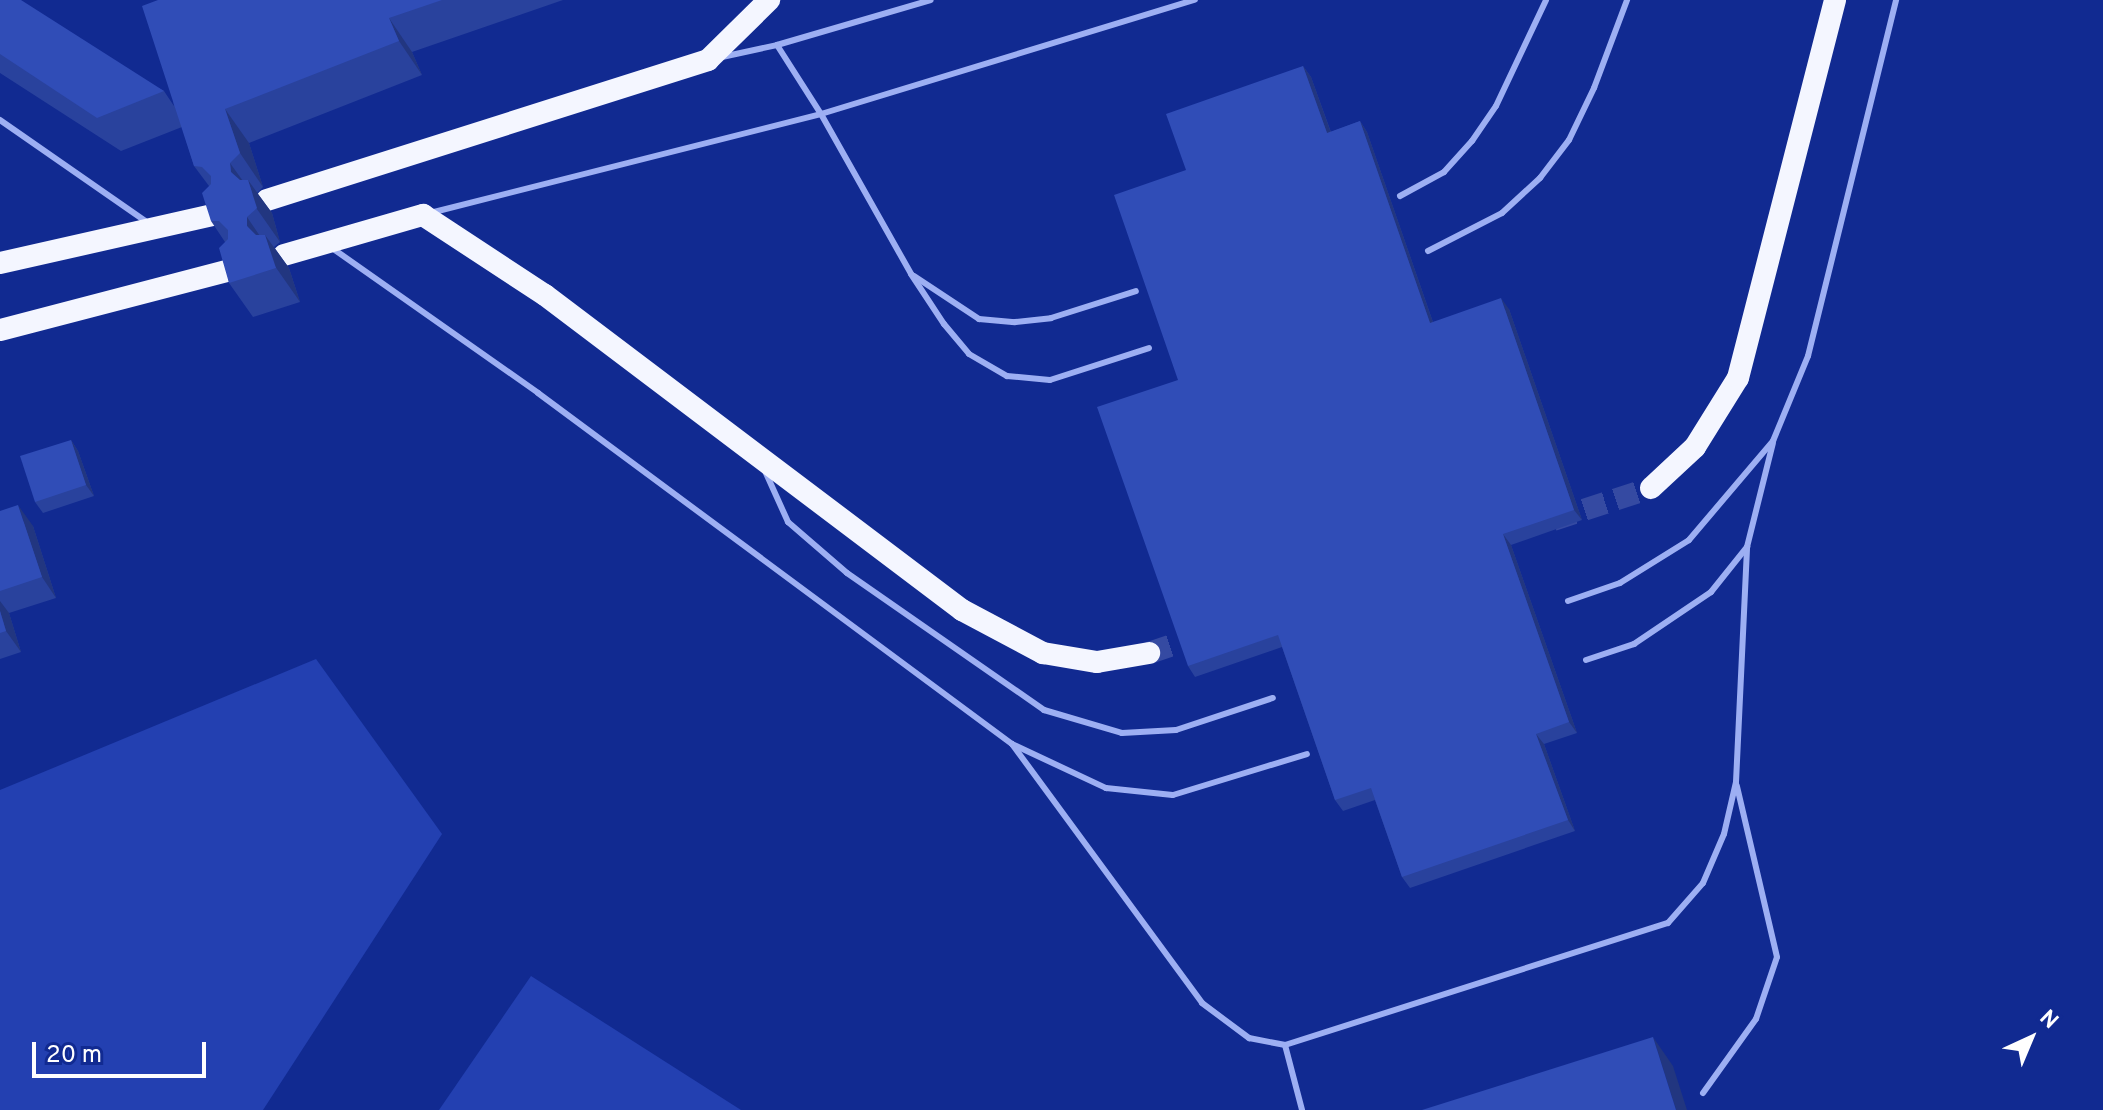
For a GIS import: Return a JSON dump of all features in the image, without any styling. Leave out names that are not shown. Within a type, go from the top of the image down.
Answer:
[{"type":"highway","points":[[267,200],[708,60],[769,0]]},
{"type":"highway","points":[[1651,488],[1695,447],[1738,378],[1835,0]]},
{"type":"highway","points":[[0,263],[221,213]]},
{"type":"highway","points":[[284,255],[423,215],[545,295],[962,610],[1043,653],[1097,662],[1149,653]]},
{"type":"highway","points":[[0,330],[238,268]]},
{"type":"lane","points":[[708,60],[777,45],[931,0]]},
{"type":"lane","points":[[423,215],[821,114],[1195,0]]},
{"type":"lane","points":[[1400,196],[1444,172],[1472,141],[1496,106],[1546,0]]},
{"type":"lane","points":[[1428,251],[1502,213],[1540,178],[1569,140],[1594,88],[1627,0]]},
{"type":"lane","points":[[1012,744],[1202,1003],[1249,1038],[1285,1045],[1668,923],[1703,883],[1724,834],[1736,782],[1747,547],[1773,441],[1808,356],[1896,0]]},
{"type":"lane","points":[[777,45],[821,114],[911,274],[944,324],[969,354],[1007,376],[1050,380],[1149,348]]},
{"type":"lane","points":[[0,120],[154,227]]},
{"type":"lane","points":[[325,244],[538,393],[1012,744],[1106,788],[1173,795],[1307,754]]},
{"type":"lane","points":[[911,274],[979,319],[1015,322],[1051,318],[1136,291]]},
{"type":"lane","points":[[1568,601],[1620,583],[1689,540],[1773,441]]},
{"type":"lane","points":[[758,457],[788,522],[847,573],[1044,710],[1122,733],[1176,730],[1273,698]]},
{"type":"lane","points":[[1586,660],[1634,644],[1711,592],[1747,547]]},
{"type":"lane","points":[[1703,1093],[1756,1019],[1777,957],[1736,782]]},
{"type":"lane","points":[[1285,1045],[1302,1110]]},
{"type":"shaded area","points":[[316,659],[442,834],[263,1110],[0,1110],[0,790]]},
{"type":"shaded area","points":[[531,976],[741,1110],[439,1110]]},
{"type":"building","points":[[0,0],[21,0],[164,91],[97,118],[0,54]]},
{"type":"building","points":[[158,0],[442,0],[389,18],[399,41],[225,109],[240,153],[230,163],[231,172],[240,180],[248,180],[257,208],[247,217],[247,226],[256,235],[265,235],[276,268],[229,283],[219,248],[228,239],[228,230],[219,221],[211,221],[202,193],[211,184],[211,176],[202,167],[194,166],[142,6]]},
{"type":"building","points":[[1303,66],[1327,133],[1360,121],[1430,323],[1501,298],[1574,510],[1503,534],[1569,722],[1536,734],[1568,820],[1402,877],[1371,788],[1335,800],[1278,635],[1188,666],[1097,407],[1178,380],[1114,195],[1186,170],[1166,114]]},
{"type":"building","points":[[71,440],[86,485],[35,502],[20,456]]},
{"type":"building","points":[[18,505],[42,577],[0,591],[0,511]]},
{"type":"building","points":[[0,611],[6,631],[0,633]]},
{"type":"building","points":[[1653,1037],[1676,1110],[1422,1110]]},
{"type":"tunnel","points":[[1553,520],[1651,488]]},
{"type":"tunnel","points":[[1149,653],[1208,633]]}]
